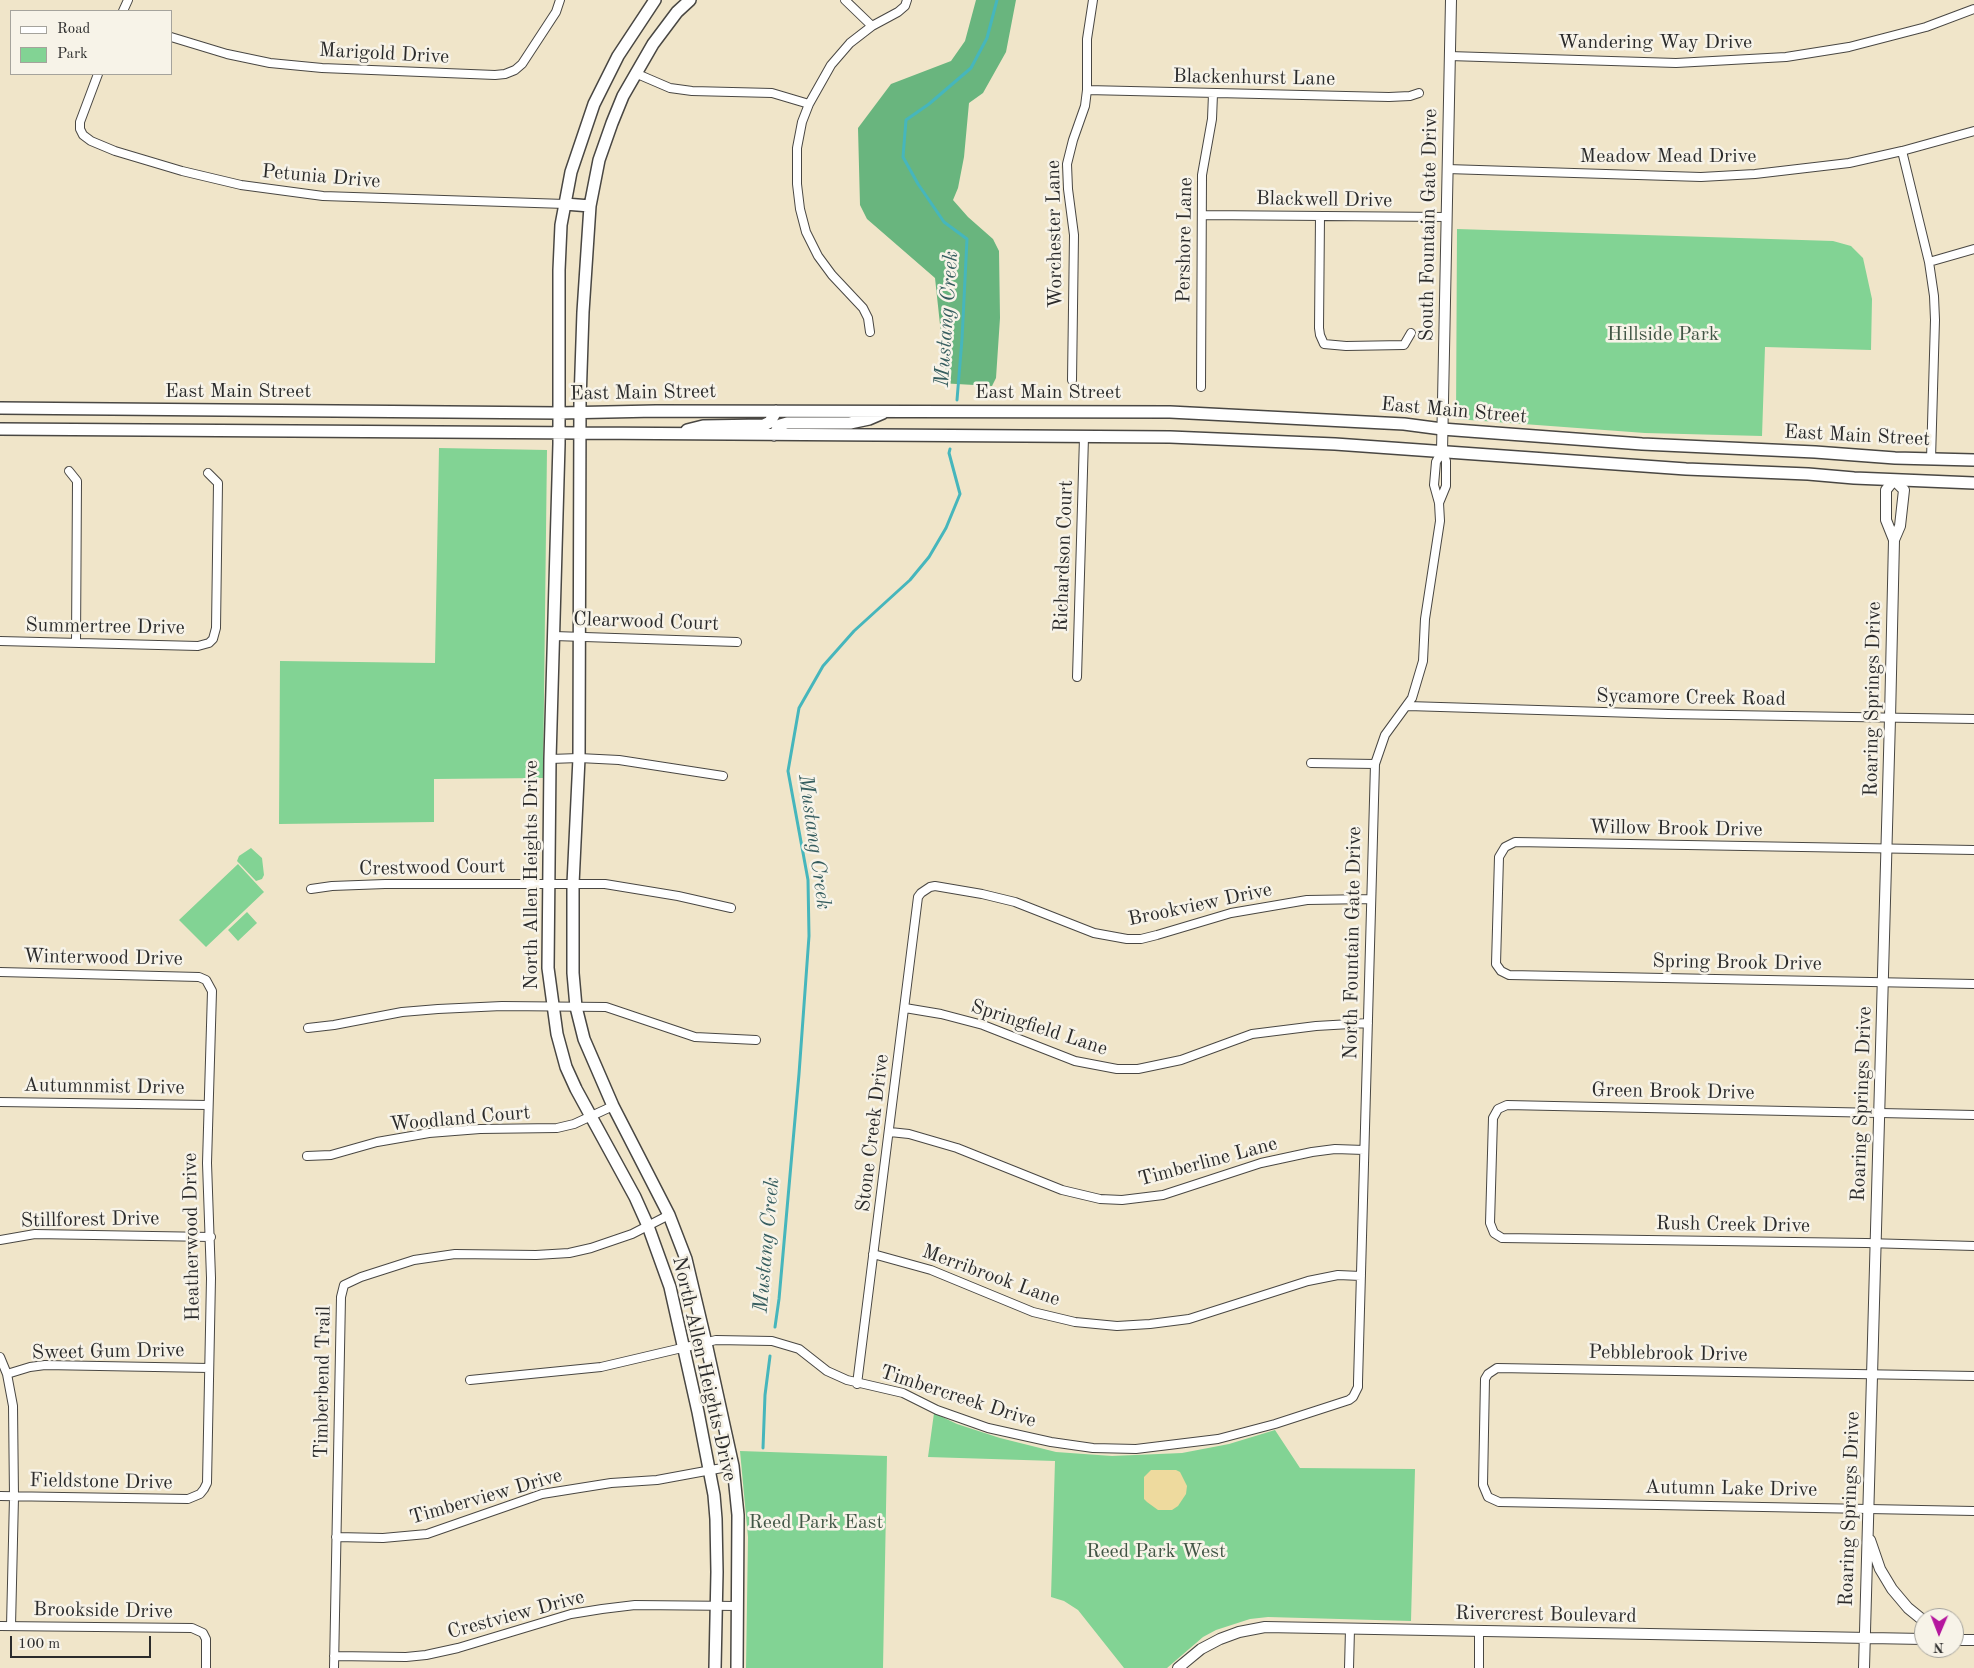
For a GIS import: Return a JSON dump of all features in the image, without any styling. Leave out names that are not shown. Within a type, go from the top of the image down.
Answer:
[{"type":"main road","name":"North Allen Heights Drive","points":[[655,0],[618,56],[594,104],[577,153],[561,225],[559,270],[559,433],[550,759],[548,968],[552,1007],[566,1067],[648,1226],[670,1287],[684,1348],[716,1519],[715,1668]]},
{"type":"main road","name":"North Allen Heights Drive","points":[[690,0],[677,12],[635,73],[612,123],[600,160],[590,206],[583,312],[580,412],[579,758],[573,884],[573,973],[576,1006],[584,1039],[613,1106],[669,1215],[686,1259],[706,1342],[733,1466],[738,1515],[737,1668]]},
{"type":"main road","points":[[565,204],[590,206]]},
{"type":"main road","name":"East Main Street","points":[[0,408],[559,413],[776,411],[1179,412],[1336,420],[1642,444],[1815,452],[1895,458],[1974,460]]},
{"type":"main road","points":[[79,429],[127,423],[187,422],[190,418],[190,410]]},
{"type":"main road","points":[[323,411],[323,430]]},
{"type":"main road","points":[[678,434],[703,426],[764,425],[770,422],[776,411]]},
{"type":"main road","points":[[774,435],[780,425],[787,423],[850,423],[869,419],[887,411]]},
{"type":"main road","name":"East Main Street","points":[[0,429],[1170,437],[1335,444],[1894,480],[1974,482]]},
{"type":"main road","points":[[1641,465],[1642,444]]},
{"type":"main road","points":[[1894,480],[1895,458]]},
{"type":"street","name":"Marigold Drive","points":[[172,38],[227,54],[270,63],[322,68],[505,74],[514,70],[529,55],[556,12],[560,0]]},
{"type":"street","points":[[845,0],[872,26]]},
{"type":"street","points":[[870,332],[868,318],[863,308],[832,275],[818,256],[806,232],[800,209],[797,184],[797,148],[802,122],[809,104],[831,65],[850,43],[872,26],[898,12],[907,0]]},
{"type":"street","name":"Worchester Lane","points":[[1072,380],[1074,235],[1067,164],[1088,90],[1087,39],[1093,0]]},
{"type":"street","name":"South Fountain Gate Drive","points":[[1442,451],[1451,0]]},
{"type":"street","name":"Wandering Way Drive","points":[[1449,56],[1676,63],[1786,57],[1849,47],[1926,27],[1974,9]]},
{"type":"street","points":[[635,73],[670,88],[692,91],[772,93],[809,104]]},
{"type":"street","name":"Petunia Drive","points":[[98,75],[80,122],[80,129],[83,135],[91,141],[115,151],[182,171],[241,185],[293,193],[368,199],[565,204]]},
{"type":"street","name":"Blackenhurst Lane","points":[[1088,90],[1389,97],[1410,96],[1419,93]]},
{"type":"street","name":"Pershore Lane","points":[[1201,387],[1202,176],[1212,119],[1213,94]]},
{"type":"street","name":"Meadow Mead Drive","points":[[1447,169],[1702,177],[1797,170],[1849,163],[1902,151],[1974,131]]},
{"type":"street","points":[[1902,151],[1929,262],[1935,320],[1931,459]]},
{"type":"street","name":"Blackwell Drive","points":[[1202,215],[1447,217]]},
{"type":"street","points":[[1320,216],[1319,328],[1324,344],[1346,346],[1404,345],[1411,333]]},
{"type":"street","points":[[1929,262],[1974,249]]},
{"type":"street","name":"Richardson Court","points":[[1077,677],[1084,437]]},
{"type":"street","name":"North Fountain Gate Drive","points":[[1353,1397],[1358,1387],[1375,764],[1385,736],[1408,706],[1423,661],[1425,618],[1440,521],[1439,503],[1446,486],[1446,461],[1442,451]]},
{"type":"street","points":[[69,471],[77,481],[76,643]]},
{"type":"street","name":"Summertree Drive","points":[[0,641],[198,646],[209,643],[213,639],[216,628],[218,483],[208,472]]},
{"type":"street","name":"Roaring Springs Drive","points":[[1864,1668],[1894,540],[1900,526],[1904,490],[1894,480],[1886,490],[1886,520],[1894,540]]},
{"type":"street","name":"Clearwood Court","points":[[554,636],[737,642]]},
{"type":"street","name":"Sycamore Creek Road","points":[[1408,706],[1668,714],[1974,719]]},
{"type":"street","points":[[550,759],[579,758],[646,763],[723,776]]},
{"type":"street","points":[[1311,764],[1375,764]]},
{"type":"street","name":"Willow Brook Drive","points":[[1501,971],[1496,964],[1499,858],[1505,847],[1515,842],[1974,850]]},
{"type":"street","name":"Crestwood Court","points":[[311,889],[332,886],[385,884],[549,883],[619,885],[732,908]]},
{"type":"street","name":"Brookview Drive","points":[[925,889],[935,886],[1015,902],[1094,934],[1127,939],[1141,939],[1231,914],[1307,900],[1371,899]]},
{"type":"street","name":"Stone Creek Drive","points":[[857,1384],[918,897],[925,889]]},
{"type":"street","name":"Spring Brook Drive","points":[[1501,971],[1509,975],[1974,984]]},
{"type":"street","name":"Winterwood Drive","points":[[0,972],[199,977],[205,979]]},
{"type":"street","name":"Heatherwood Drive","points":[[200,1494],[207,1483],[211,1237],[207,1170],[212,991],[205,979]]},
{"type":"street","points":[[308,1028],[402,1012],[502,1006],[576,1006],[606,1007],[695,1037],[756,1040]]},
{"type":"street","name":"Springfield Lane","points":[[905,1008],[940,1014],[983,1025],[1075,1061],[1117,1069],[1153,1067],[1181,1060],[1252,1034],[1316,1026],[1368,1023]]},
{"type":"street","name":"Autumnmist Drive","points":[[0,1102],[208,1105]]},
{"type":"street","name":"Woodland Court","points":[[307,1156],[331,1155],[377,1142],[429,1133],[480,1129],[557,1128],[574,1124],[613,1106]]},
{"type":"street","name":"Green Brook Drive","points":[[1494,1233],[1490,1223],[1493,1118],[1502,1106],[1974,1115]]},
{"type":"street","name":"Timberline Lane","points":[[890,1132],[909,1134],[957,1148],[1062,1190],[1100,1198],[1122,1200],[1163,1195],[1261,1163],[1312,1152],[1335,1149],[1364,1150]]},
{"type":"street","name":"Timberbend Trail","points":[[334,1668],[341,1297],[344,1285],[361,1277],[414,1260],[455,1254],[536,1255],[569,1253],[610,1242],[669,1215]]},
{"type":"street","name":"Rush Creek Drive","points":[[1494,1233],[1502,1238],[1974,1246]]},
{"type":"street","name":"Stillforest Drive","points":[[0,1240],[35,1234],[211,1237]]},
{"type":"street","name":"Merribrook Lane","points":[[873,1254],[931,1270],[1033,1312],[1074,1322],[1117,1326],[1150,1324],[1189,1318],[1308,1281],[1338,1275],[1361,1276]]},
{"type":"street","name":"Timbercreek Drive","points":[[470,1380],[601,1367],[706,1342],[748,1340],[785,1344],[799,1350],[827,1371],[857,1384],[903,1393],[937,1410],[988,1428],[1051,1442],[1093,1448],[1136,1449],[1218,1439],[1275,1424],[1349,1400],[1353,1397]]},
{"type":"street","points":[[0,1357],[7,1374],[14,1406],[11,1626]]},
{"type":"street","name":"Sweet Gum Drive","points":[[7,1374],[30,1367],[45,1365],[209,1368]]},
{"type":"street","name":"Pebblebrook Drive","points":[[1488,1496],[1483,1486],[1486,1379],[1497,1368],[1974,1376]]},
{"type":"street","name":"Timberview Drive","points":[[336,1537],[390,1538],[426,1534],[542,1494],[610,1483],[657,1480],[733,1466]]},
{"type":"street","name":"Fieldstone Drive","points":[[0,1496],[188,1499],[200,1494]]},
{"type":"street","name":"Autumn Lake Drive","points":[[1488,1496],[1499,1502],[1868,1508],[1974,1512]]},
{"type":"street","points":[[1867,1532],[1885,1579],[1900,1599],[1914,1612]]},
{"type":"street","name":"Crestview Drive","points":[[334,1656],[406,1657],[426,1655],[458,1648],[571,1614],[634,1605],[738,1606]]},
{"type":"street","name":"Brookside Drive","points":[[0,1626],[192,1628],[203,1633],[207,1644],[206,1668]]},
{"type":"street","name":"Rivercrest Boulevard","points":[[1178,1668],[1201,1649],[1220,1639],[1240,1632],[1265,1627],[1914,1639]]},
{"type":"street","points":[[1349,1668],[1350,1629]]},
{"type":"street","points":[[1479,1631],[1479,1668]]},
{"type":"green space","points":[[976,0],[1016,0],[1006,52],[983,93],[969,103],[964,157],[958,188],[953,200],[968,217],[993,239],[999,251],[1000,318],[996,378],[992,386],[939,383],[942,343],[935,278],[867,219],[860,205],[858,128],[891,84],[951,61],[965,41]]},
{"type":"green space","name":"Hillside Park","points":[[1457,229],[1833,241],[1851,246],[1863,258],[1872,299],[1871,350],[1765,347],[1762,436],[1645,433],[1456,419]]},
{"type":"green space","points":[[439,448],[547,450],[543,778],[434,779],[434,822],[279,824],[280,661],[435,663]]},
{"type":"green space","points":[[251,848],[262,858],[264,875],[262,879],[256,881],[237,861],[239,856]]},
{"type":"green space","points":[[238,864],[264,892],[206,947],[179,920]]},
{"type":"green space","points":[[247,912],[257,923],[238,941],[228,930]]},
{"type":"green space","name":"Reed Park West","points":[[934,1413],[957,1424],[1000,1438],[1056,1452],[1112,1456],[1182,1453],[1229,1444],[1275,1430],[1300,1468],[1415,1469],[1411,1621],[1268,1617],[1250,1619],[1216,1630],[1203,1637],[1167,1668],[1124,1668],[1078,1610],[1064,1601],[1051,1597],[1055,1461],[928,1457]]},
{"type":"green space","name":"Reed Park East","points":[[740,1451],[887,1456],[883,1668],[746,1668],[748,1537]]},
{"type":"sand","points":[[1151,1470],[1176,1470],[1180,1472],[1187,1486],[1186,1494],[1178,1506],[1172,1510],[1158,1510],[1144,1499],[1144,1477]]},
{"type":"waterway","name":"Mustang Creek","points":[[957,400],[967,239],[944,222],[918,184],[903,157],[906,120],[929,104],[971,68],[987,38],[997,0]]},
{"type":"waterway","name":"Mustang Creek","points":[[775,1327],[799,1074],[809,936],[808,880],[788,771],[799,708],[823,666],[854,631],[910,580],[929,557],[946,528],[960,494],[949,453],[950,449]]},
{"type":"waterway","name":"Mustang Creek","points":[[763,1448],[765,1395],[770,1356]]}]
